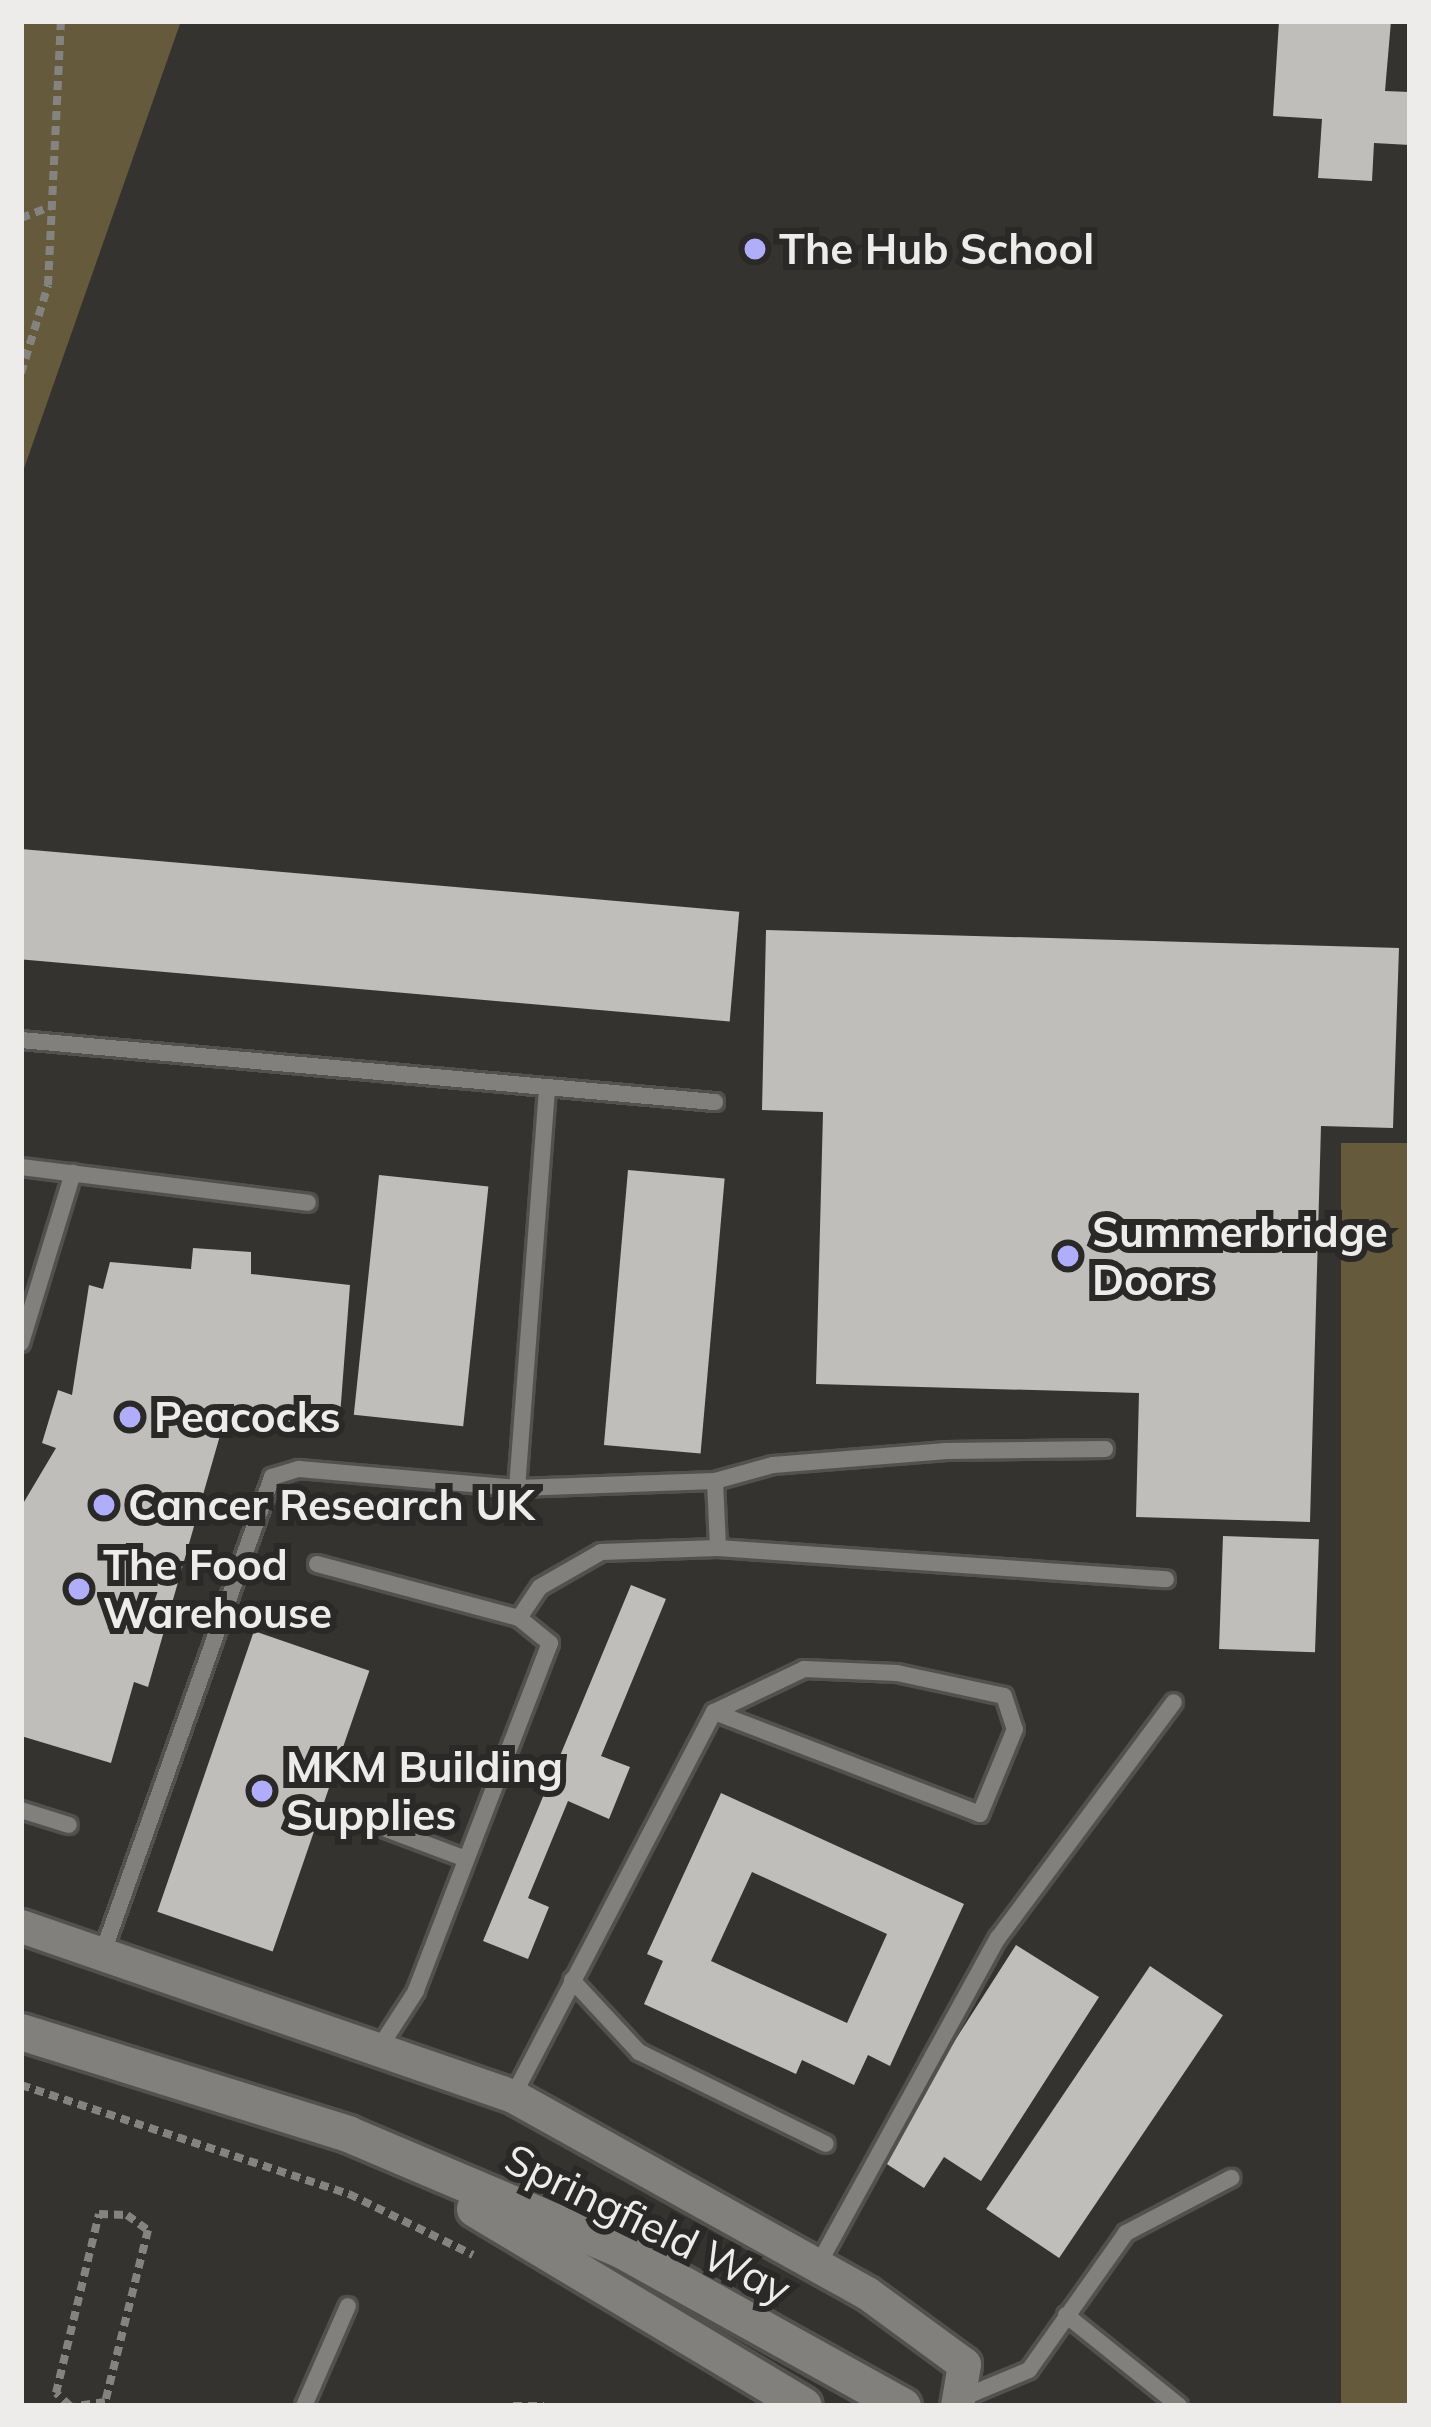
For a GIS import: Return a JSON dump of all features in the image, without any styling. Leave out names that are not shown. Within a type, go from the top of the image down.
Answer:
[{"type":"main road","name":"Springfield Way","points":[[21,2032],[348,2134],[623,2251],[903,2406]]},
{"type":"main road","name":"Springfield Way","points":[[348,2134],[804,2406]]},
{"type":"street","points":[[21,1926],[381,2045],[513,2096],[819,2263],[964,2364],[959,2402]]},
{"type":"lane","points":[[21,1040],[715,1102]]},
{"type":"lane","points":[[517,1488],[547,1088]]},
{"type":"lane","points":[[21,1167],[308,1203]]},
{"type":"lane","points":[[21,1343],[74,1173]]},
{"type":"lane","points":[[103,1952],[272,1478],[299,1469],[517,1488],[715,1480],[773,1465],[1105,1449]]},
{"type":"lane","points":[[715,1480],[718,1548]]},
{"type":"lane","points":[[519,1618],[540,1587],[601,1552],[718,1548],[1166,1579]]},
{"type":"lane","points":[[317,1564],[519,1618],[550,1643],[550,1667],[463,1858],[416,1991],[381,2045]]},
{"type":"lane","points":[[513,2096],[572,1980],[607,1934],[714,1712],[804,1670],[897,1672],[1004,1696],[1015,1729],[980,1814],[714,1712]]},
{"type":"lane","points":[[819,2263],[998,1937],[1174,1702]]},
{"type":"lane","points":[[21,1810],[69,1825]]},
{"type":"lane","points":[[362,1820],[463,1858]]},
{"type":"lane","points":[[572,1980],[639,2052],[826,2144]]},
{"type":"lane","points":[[959,2402],[1029,2369],[1126,2233],[1231,2178]]},
{"type":"lane","points":[[304,2406],[348,2306]]},
{"type":"lane","points":[[1066,2315],[1179,2406]]},
{"type":"path","points":[[21,373],[48,285],[61,21]]},
{"type":"path","points":[[21,218],[50,207]]},
{"type":"path","points":[[21,2085],[349,2194],[483,2260]]},
{"type":"path","points":[[99,2214],[127,2215],[148,2230],[105,2402],[73,2406],[56,2393],[99,2214]]},
{"type":"path","points":[[513,2406],[544,2406]]},
{"type":"shaded area","points":[[21,21],[181,21],[21,477]]},
{"type":"shaded area","points":[[1341,1143],[1410,1143],[1410,2406],[1341,2406]]},
{"type":"building","points":[[1279,21],[1391,21],[1385,91],[1410,92],[1410,145],[1374,143],[1372,181],[1318,178],[1322,119],[1273,116]]},
{"type":"building","points":[[21,849],[739,912],[730,1021],[21,959]]},
{"type":"building","name":"Summerbridge Doors","points":[[766,930],[1399,948],[1393,1128],[1321,1126],[1310,1522],[1136,1517],[1139,1393],[816,1384],[823,1112],[762,1110]]},
{"type":"building","points":[[628,1170],[725,1178],[701,1453],[604,1445]]},
{"type":"building","points":[[379,1175],[488,1186],[463,1426],[354,1415]]},
{"type":"building","points":[[193,1248],[251,1252],[251,1274],[350,1285],[339,1429],[225,1418],[148,1687],[134,1682],[111,1763],[21,1736],[21,1507],[56,1448],[42,1443],[58,1390],[72,1395],[89,1285],[103,1289],[110,1262],[191,1269]]},
{"type":"building","points":[[1223,1536],[1319,1539],[1315,1652],[1219,1649]]},
{"type":"building","points":[[631,1585],[666,1599],[601,1756],[630,1767],[609,1819],[568,1801],[528,1898],[549,1907],[528,1959],[483,1941]]},
{"type":"building","name":"MKM Building Supplies","points":[[254,1631],[369,1671],[273,1952],[157,1912]]},
{"type":"building","points":[[721,1793],[964,1904],[890,2066],[868,2055],[854,2085],[802,2060],[796,2074],[644,2004],[663,1961],[647,1954]],"holes":[[[752,1872],[887,1934],[847,2023],[711,1961]]]},
{"type":"building","points":[[1016,1945],[1099,1997],[981,2181],[944,2157],[924,2188],[879,2159]]},
{"type":"building","points":[[1150,1966],[1223,2015],[1059,2258],[986,2209]]},
{"type":"place","name":"The Hub School","points":[[755,249]]},
{"type":"place","name":"Summerbridge Doors","points":[[1068,1256]]},
{"type":"place","name":"Peacocks","points":[[130,1417]]},
{"type":"place","name":"Cancer Research UK","points":[[104,1505]]},
{"type":"place","name":"The Food Warehouse","points":[[79,1589]]},
{"type":"place","name":"MKM Building Supplies","points":[[262,1791]]}]
